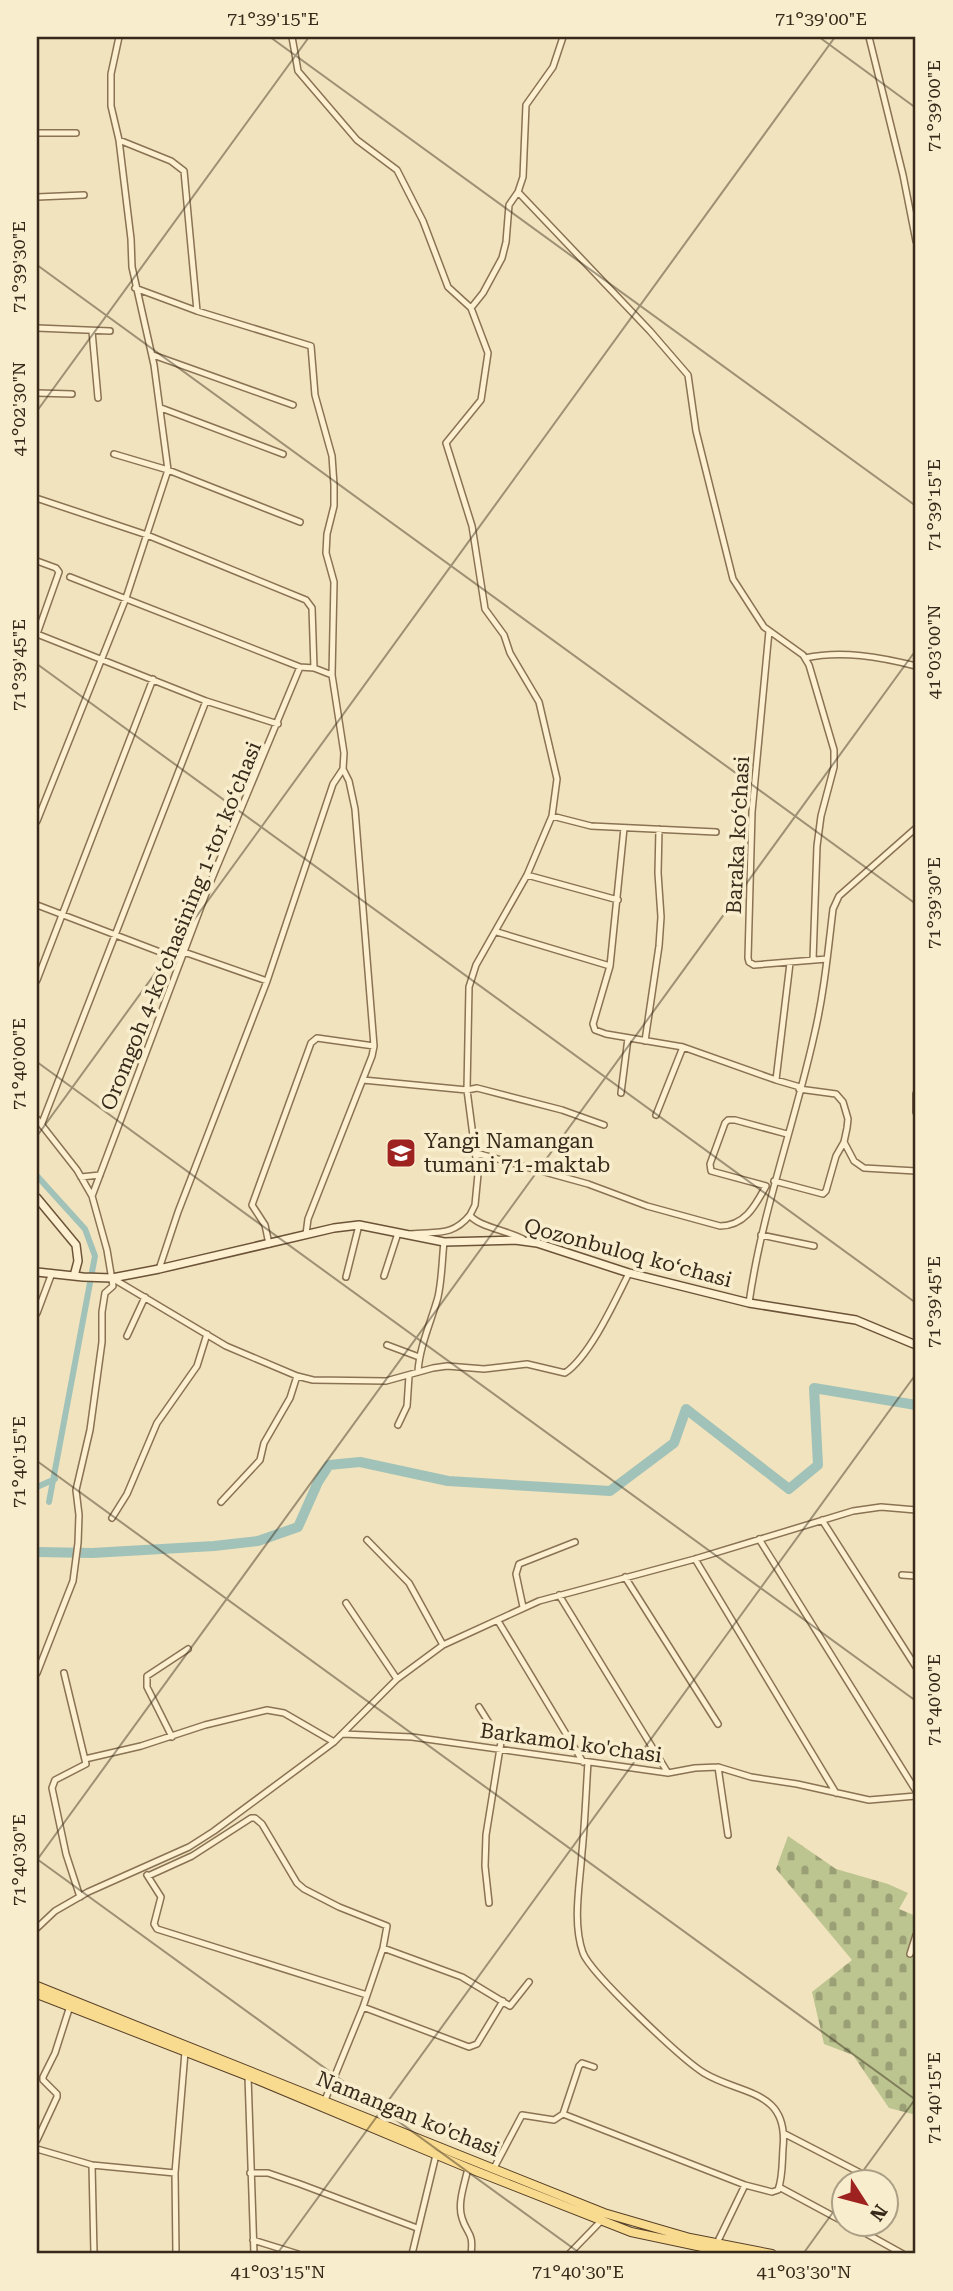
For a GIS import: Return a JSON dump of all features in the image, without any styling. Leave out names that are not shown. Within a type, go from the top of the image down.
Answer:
[{"type":"main road","points":[[37,1198],[76,1245],[79,1256],[78,1277]]},
{"type":"main road","name":"Qozonbuloq koʻchasi","points":[[37,1272],[108,1278],[159,1269],[334,1228],[359,1225],[444,1242],[527,1241],[629,1273],[749,1303],[856,1320],[916,1345]]},
{"type":"main road","name":"Namangan ko'chasi","points":[[37,1986],[624,2220],[717,2244],[772,2254]]},
{"type":"main road","name":"Namangan ko'chasi","points":[[37,1994],[631,2231],[735,2254]]},
{"type":"street","points":[[37,821],[126,598],[168,470],[153,355],[135,288],[119,140],[111,106],[111,74],[119,37]]},
{"type":"street","points":[[292,37],[298,71],[357,140],[397,170],[423,221],[448,287],[471,308],[488,353],[481,400],[446,443],[472,526],[485,609],[504,635],[510,653],[539,702],[557,779],[552,816],[527,875],[476,965],[469,986],[467,1090],[476,1153],[476,1196],[470,1215],[463,1224],[449,1232],[402,1233],[384,1276]]},
{"type":"street","points":[[471,308],[483,293],[502,258],[509,205],[518,192],[523,177],[526,105],[552,67],[563,37]]},
{"type":"street","points":[[869,37],[904,175],[916,241]]},
{"type":"street","points":[[37,133],[76,133]]},
{"type":"street","points":[[119,140],[171,161],[184,171],[197,311]]},
{"type":"street","points":[[518,192],[650,331],[688,376],[696,431],[733,579],[747,603],[769,631],[805,658],[809,665],[834,750],[834,767],[821,816],[817,846],[814,960]]},
{"type":"street","points":[[37,197],[84,195]]},
{"type":"street","points":[[135,288],[197,311],[311,346],[315,395],[332,456],[334,506],[327,534],[326,553],[334,582],[332,675],[344,753],[343,769],[333,785],[267,981],[178,1212],[159,1269]]},
{"type":"street","points":[[37,328],[110,331]]},
{"type":"street","points":[[92,331],[98,398]]},
{"type":"street","points":[[153,355],[293,405]]},
{"type":"street","points":[[37,393],[72,394]]},
{"type":"street","points":[[161,408],[284,454]]},
{"type":"street","points":[[114,454],[168,470],[300,522]]},
{"type":"street","points":[[39,499],[147,535],[306,600],[312,608],[314,668]]},
{"type":"street","points":[[37,561],[60,572],[37,634],[206,701],[278,724]]},
{"type":"street","points":[[70,577],[300,667],[314,668],[332,675]]},
{"type":"street","name":"Baraka koʻchasi","points":[[769,631],[752,812],[748,958],[754,965],[827,959]]},
{"type":"street","points":[[805,658],[865,655],[916,666]]},
{"type":"street","name":"Oromgoh 4-koʻchasining 1-tor koʻchasi","points":[[92,1196],[208,888],[300,667]]},
{"type":"street","points":[[37,980],[153,679]]},
{"type":"street","points":[[37,1673],[73,1581],[79,1515],[76,1490],[90,1430],[102,1342],[105,1293],[113,1286],[108,1278],[107,1250],[92,1196],[39,1121],[206,701]]},
{"type":"street","points":[[306,1234],[308,1219],[374,1046],[365,953],[361,859],[355,809],[349,781],[343,769]]},
{"type":"street","name":"Baraka koʻchasi","points":[[552,816],[591,826],[716,832]]},
{"type":"street","points":[[624,828],[610,967],[593,1024],[599,1032],[683,1047],[800,1088],[836,1094],[848,1119],[845,1142],[836,1156],[823,1194],[711,1171],[710,1164],[728,1120],[787,1133]]},
{"type":"street","points":[[749,1303],[771,1184],[814,1038],[833,909],[839,896],[916,828]]},
{"type":"street","points":[[645,1041],[661,917],[659,829]]},
{"type":"street","points":[[527,875],[618,900]]},
{"type":"street","points":[[37,905],[181,960]]},
{"type":"street","points":[[497,932],[610,967]]},
{"type":"street","points":[[184,952],[267,981]]},
{"type":"street","points":[[776,1080],[790,963]]},
{"type":"street","points":[[269,1244],[265,1225],[252,1205],[311,1044],[317,1038],[374,1046]]},
{"type":"street","points":[[621,1093],[628,1038]]},
{"type":"street","points":[[656,1115],[683,1047]]},
{"type":"street","points":[[363,1080],[467,1090],[477,1088],[534,1102],[604,1125]]},
{"type":"street","points":[[916,1094],[916,1112]]},
{"type":"street","points":[[845,1142],[854,1161],[864,1168],[916,1171]]},
{"type":"street","points":[[476,1153],[588,1184],[659,1209],[720,1226],[729,1226],[743,1219],[771,1184]]},
{"type":"street","points":[[80,1177],[100,1175]]},
{"type":"street","points":[[470,1215],[477,1223],[509,1231],[527,1241]]},
{"type":"street","points":[[346,1277],[359,1225]]},
{"type":"street","points":[[761,1235],[814,1246]]},
{"type":"street","points":[[418,1371],[430,1316],[438,1299],[444,1242]]},
{"type":"street","points":[[37,1313],[52,1273]]},
{"type":"street","points":[[108,1278],[226,1346],[297,1376],[313,1380],[386,1381],[447,1366],[484,1369],[527,1364],[565,1373],[575,1365],[592,1340],[629,1273]]},
{"type":"street","points":[[127,1336],[145,1297]]},
{"type":"street","points":[[112,1518],[127,1494],[157,1423],[197,1366],[206,1334]]},
{"type":"street","points":[[387,1345],[419,1357]]},
{"type":"street","points":[[221,1503],[260,1460],[268,1434],[290,1398],[297,1376]]},
{"type":"street","points":[[398,1425],[407,1406],[409,1376]]},
{"type":"street","points":[[37,1928],[55,1911],[80,1897],[189,1847],[214,1831],[334,1742],[397,1679],[443,1645],[523,1607],[559,1595],[695,1559],[853,1511],[880,1507],[916,1510]]},
{"type":"street","points":[[822,1520],[916,1667]]},
{"type":"street","points":[[759,1539],[916,1791]]},
{"type":"street","points":[[367,1540],[409,1583],[443,1645]]},
{"type":"street","points":[[523,1607],[516,1574],[519,1564],[575,1542]]},
{"type":"street","points":[[695,1559],[836,1793]]},
{"type":"street","points":[[902,1575],[916,1576]]},
{"type":"street","points":[[625,1577],[718,1724]]},
{"type":"street","points":[[559,1595],[668,1773]]},
{"type":"street","points":[[346,1603],[397,1679]]},
{"type":"street","points":[[498,1621],[586,1762],[578,1906],[579,1933],[584,1956],[610,1987],[693,2065],[716,2079],[761,2096],[771,2104],[778,2114],[785,2134],[779,2187],[772,2192],[745,2185],[564,2114]]},
{"type":"street","points":[[172,1737],[147,1687],[147,1676],[188,1649]]},
{"type":"street","points":[[64,1673],[85,1766],[55,1780],[52,1788],[66,1854],[80,1897]]},
{"type":"street","points":[[480,1707],[501,1742],[486,1835],[485,1866],[489,1903]]},
{"type":"street","points":[[85,1759],[267,1710],[284,1713],[334,1742]]},
{"type":"street","name":"Barkamol ko'chasi","points":[[343,1734],[412,1737],[668,1773],[718,1767],[739,1775],[797,1783],[869,1800],[916,1797]]},
{"type":"street","points":[[718,1767],[728,1835]]},
{"type":"street","points":[[148,1876],[176,1865],[255,1818],[262,1824],[297,1883],[304,1889],[339,1908],[387,1926],[383,1948],[363,2007],[326,2100]]},
{"type":"street","points":[[142,1869],[161,1897],[154,1924],[157,1929],[367,1995]]},
{"type":"street","points":[[910,1954],[916,1935]]},
{"type":"street","points":[[383,1948],[462,1977],[513,2006],[529,1982]]},
{"type":"street","points":[[363,2007],[469,2047],[477,2044],[503,2001]]},
{"type":"street","points":[[37,2140],[57,2096],[43,2077],[60,2042],[70,2006]]},
{"type":"street","points":[[176,2254],[175,2173],[185,2052]]},
{"type":"street","points":[[494,2168],[522,2115],[554,2120],[564,2114],[579,2066],[582,2063],[594,2067]]},
{"type":"street","points":[[248,2076],[255,2173],[254,2254]]},
{"type":"street","points":[[785,2134],[851,2168]]},
{"type":"street","points":[[37,2149],[92,2165],[175,2173]]},
{"type":"street","points":[[412,2254],[436,2155]]},
{"type":"street","points":[[92,2165],[94,2254]]},
{"type":"street","points":[[468,2168],[461,2217],[472,2238],[471,2254]]},
{"type":"street","points":[[255,2173],[300,2184],[417,2228]]},
{"type":"street","points":[[717,2244],[745,2185]]},
{"type":"street","points":[[779,2187],[830,2214]]},
{"type":"street","points":[[569,2254],[602,2220]]},
{"type":"street","points":[[874,2238],[903,2254]]},
{"type":"street","points":[[253,2240],[298,2254]]},
{"type":"street","points":[[685,2254],[688,2245]]},
{"type":"green space","points":[[788,1836],[836,1869],[888,1884],[908,1893],[899,1909],[916,1916],[916,2115],[889,2108],[853,2055],[824,2044],[812,1992],[852,1960],[776,1869]]},
{"type":"waterway","points":[[37,1176],[85,1229],[95,1256],[49,1502]]},
{"type":"waterway","points":[[37,1552],[92,1553],[258,1541],[298,1527],[318,1482],[329,1465],[360,1462],[448,1481],[610,1491],[674,1443],[686,1409],[789,1489],[818,1465],[814,1388],[916,1405]]},
{"type":"waterway","points":[[37,1487],[55,1479]]},
{"type":"place","name":"Yangi Namangan tumani 71-maktab","points":[[401,1153]]}]
